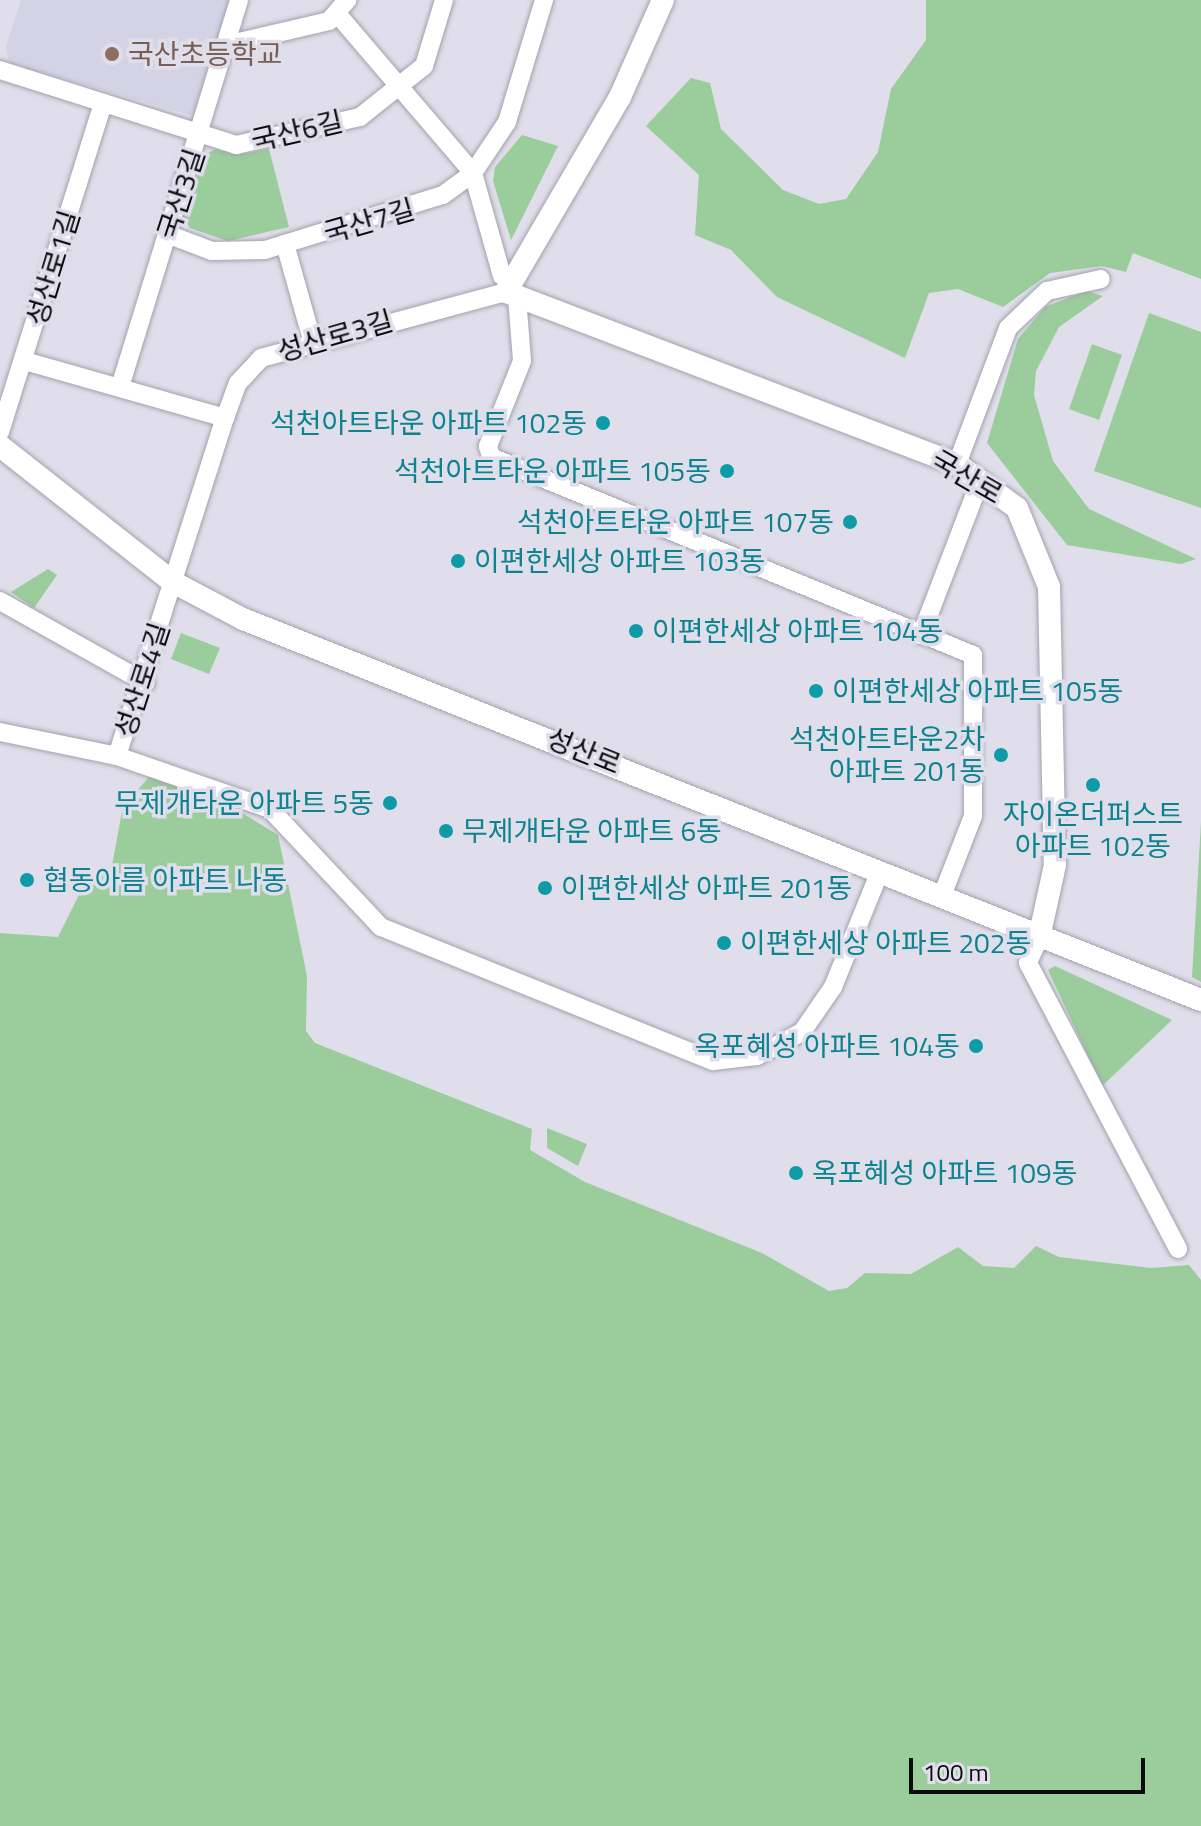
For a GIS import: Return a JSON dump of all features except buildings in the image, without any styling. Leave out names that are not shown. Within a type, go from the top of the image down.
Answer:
[{"type":"street","name":"국산3길","points":[[120,387],[239,0]]},
{"type":"street","name":"국산6길","points":[[0,70],[236,145],[360,117],[424,66],[444,0]]},
{"type":"street","name":"국산7길","points":[[167,234],[234,254],[285,244],[421,208],[473,173],[507,122],[544,0]]},
{"type":"street","points":[[508,288],[611,89],[649,0]]},
{"type":"street","points":[[508,288],[620,97],[663,0]]},
{"type":"street","points":[[226,45],[343,8],[473,173],[508,288],[522,361],[488,446],[491,457],[973,655],[973,816],[942,896]]},
{"type":"street","name":"성산로1길","points":[[0,432],[25,361],[103,103]]},
{"type":"street","points":[[285,244],[312,340]]},
{"type":"street","points":[[957,464],[1008,328],[1047,291],[1101,279]]},
{"type":"street","name":"성산로3길","points":[[173,582],[225,418],[255,363],[312,340],[508,288]]},
{"type":"street","name":"국산로","points":[[508,288],[957,464],[1017,508],[1049,587],[1055,865],[1039,938]]},
{"type":"street","points":[[25,361],[225,418]]},
{"type":"street","name":"성산로","points":[[0,446],[173,582],[243,619],[1201,1000]]},
{"type":"street","points":[[921,635],[981,479]]},
{"type":"street","name":"성산로4길","points":[[0,732],[117,756],[146,683],[173,582]]},
{"type":"street","points":[[0,601],[146,683]]},
{"type":"street","points":[[117,756],[270,809],[381,927],[713,1061],[757,1056],[802,1032],[833,987],[880,871]]},
{"type":"street","points":[[1039,938],[1028,963],[1178,1249]]},
{"type":"shaded area","name":"국산초등학교","points":[[21,0],[233,0],[200,110],[190,115],[9,63],[6,46]]},
{"type":"green space","points":[[926,0],[1201,0],[1201,279],[1133,253],[1126,272],[1102,266],[1050,273],[1003,307],[958,289],[929,293],[905,358],[777,297],[731,250],[695,235],[699,175],[646,126],[691,78],[710,83],[721,129],[783,190],[819,204],[846,199],[878,152],[891,89],[926,40]]},
{"type":"green space","points":[[522,135],[558,146],[511,240],[493,181],[495,167]]},
{"type":"green space","points":[[216,149],[237,155],[269,149],[289,227],[228,241],[190,228],[182,215],[202,156]]},
{"type":"green space","points":[[1086,291],[1103,296],[1059,327],[1036,371],[1034,395],[1053,461],[1089,509],[1196,559],[1181,564],[1067,545],[987,443],[1018,339],[1045,307]]},
{"type":"green space","points":[[1149,313],[1201,332],[1201,508],[1094,471]]},
{"type":"green space","points":[[1092,344],[1122,355],[1099,420],[1069,409]]},
{"type":"green space","points":[[48,569],[57,575],[34,608],[11,592]]},
{"type":"green space","points":[[181,633],[220,648],[209,674],[171,659]]},
{"type":"green space","points":[[151,775],[229,805],[278,835],[307,976],[306,1031],[315,1043],[532,1129],[530,1150],[585,1182],[762,1253],[829,1291],[847,1288],[865,1273],[911,1274],[958,1247],[983,1266],[1014,1268],[1036,1246],[1059,1257],[1151,1268],[1189,1265],[1201,1280],[1201,1826],[0,1826],[0,933],[58,937],[84,885],[111,871],[123,806]]},
{"type":"green space","points":[[1201,822],[1201,982],[1192,977]]},
{"type":"green space","points":[[1055,966],[1172,1020],[1102,1086],[1048,970]]},
{"type":"green space","points":[[547,1128],[587,1144],[578,1166],[547,1148]]},
{"type":"place","name":"국산초등학교","points":[[112,54]]},
{"type":"place","name":"석천아트타운 아파트 102동","points":[[603,423]]},
{"type":"place","name":"석천아트타운 아파트 105동","points":[[727,471]]},
{"type":"place","name":"석천아트타운 아파트 107동","points":[[850,522]]},
{"type":"place","name":"이편한세상 아파트 103동","points":[[458,561]]},
{"type":"place","name":"이편한세상 아파트 104동","points":[[636,631]]},
{"type":"place","name":"이편한세상 아파트 105동","points":[[816,691]]},
{"type":"place","name":"석천아트타운2차 아파트 201동","points":[[1001,755]]},
{"type":"place","name":"자이온더퍼스트 아파트 102동","points":[[1093,785]]},
{"type":"place","name":"무제개타운 아파트 5동","points":[[390,803]]},
{"type":"place","name":"무제개타운 아파트 6동","points":[[446,831]]},
{"type":"place","name":"협동아름 아파트 나동","points":[[27,880]]},
{"type":"place","name":"이편한세상 아파트 201동","points":[[545,888]]},
{"type":"place","name":"이편한세상 아파트 202동","points":[[724,943]]},
{"type":"place","name":"옥포혜성 아파트 104동","points":[[976,1046]]},
{"type":"place","name":"옥포혜성 아파트 109동","points":[[796,1173]]}]
